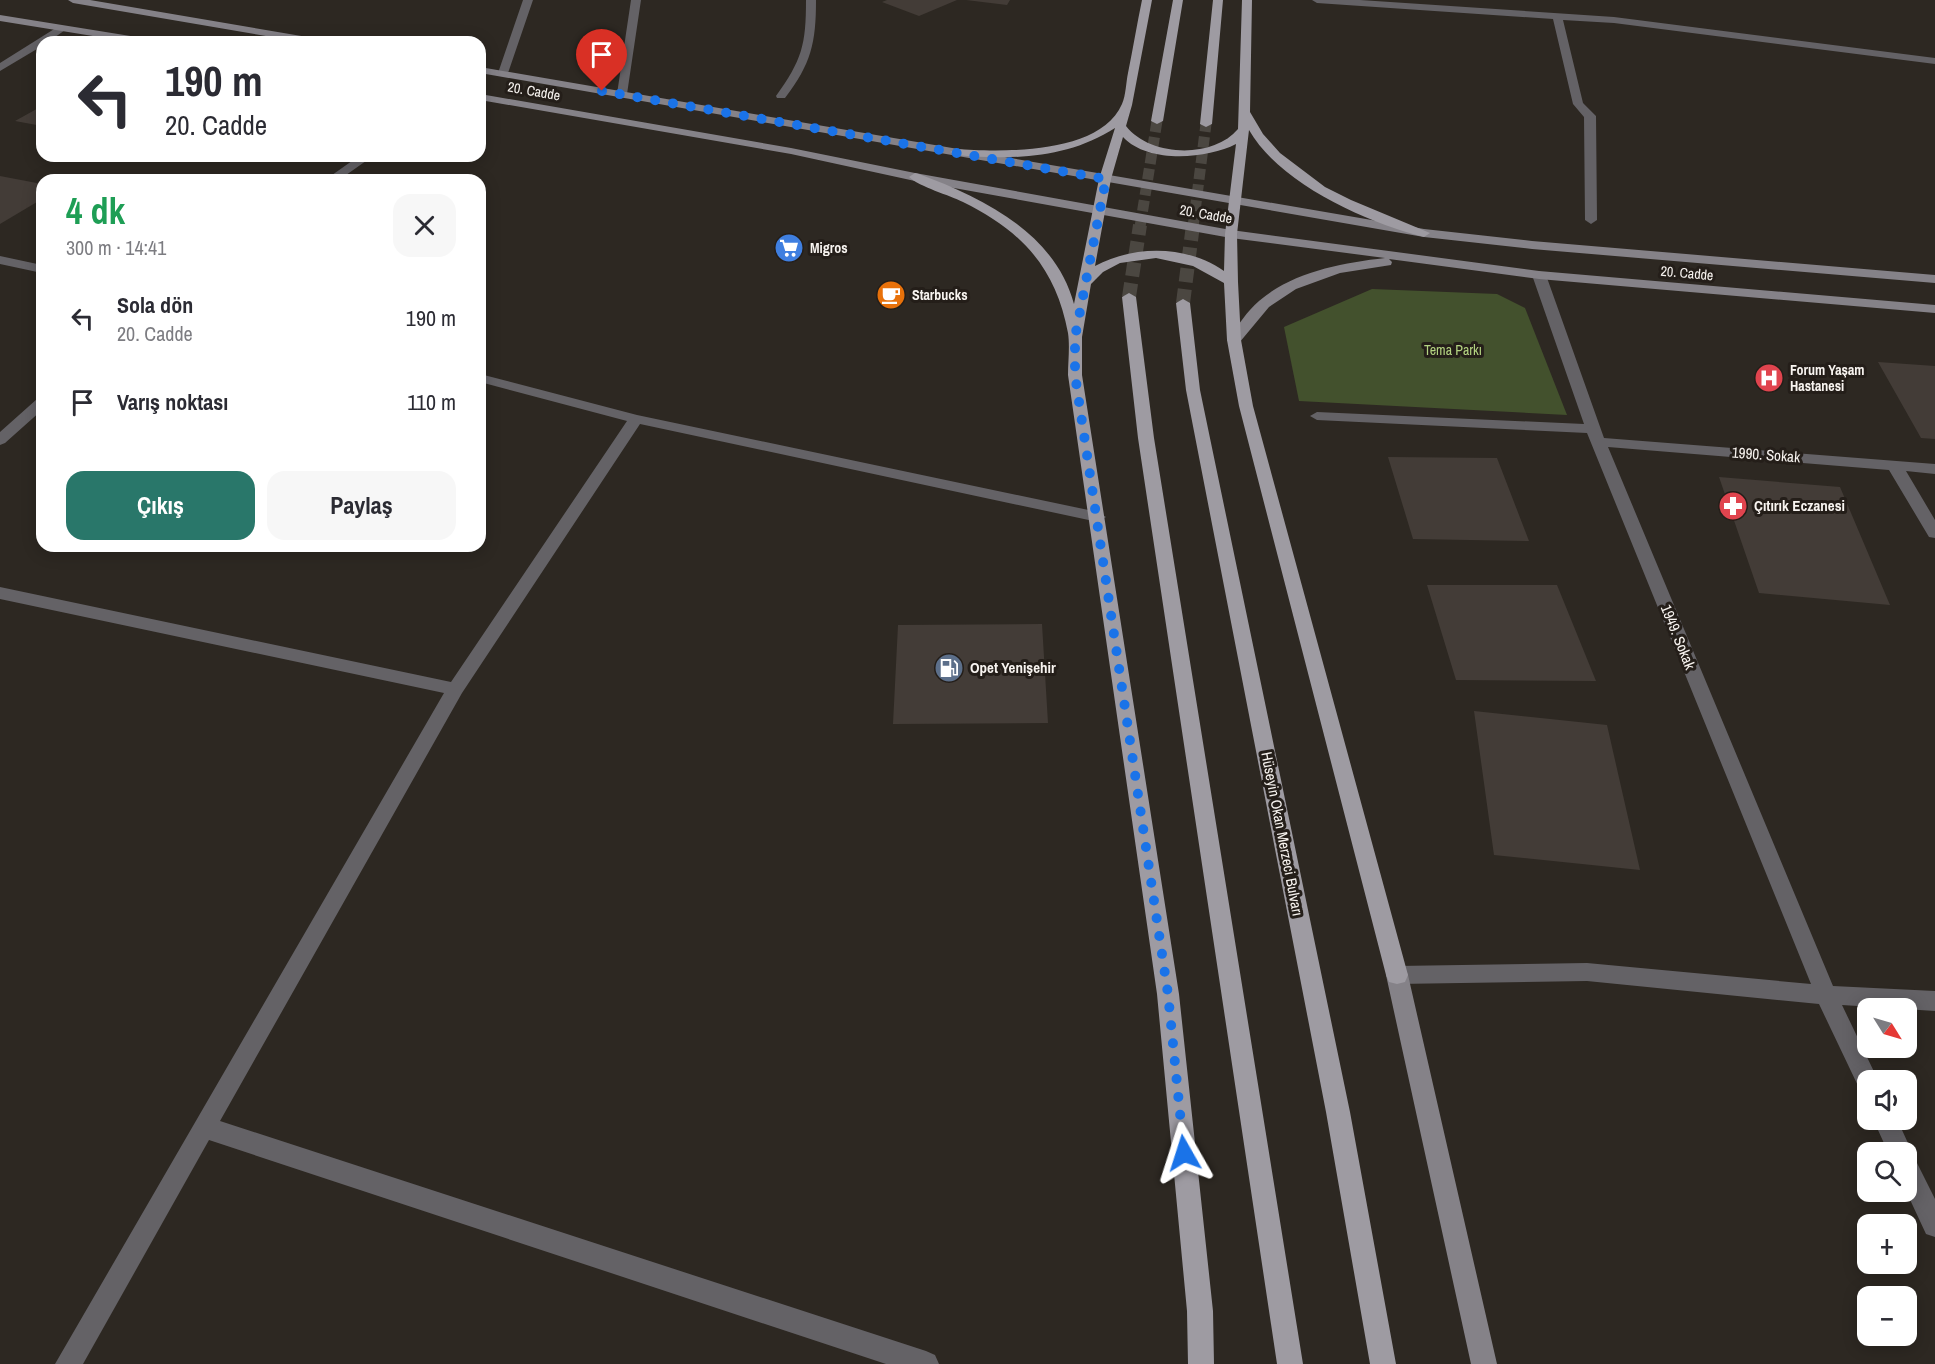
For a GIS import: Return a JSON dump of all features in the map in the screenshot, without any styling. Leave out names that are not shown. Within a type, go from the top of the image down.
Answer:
[{"type":"main road","points":[[1148,0],[1127,105],[1099,211],[1075,337],[1075,375],[1168,994],[1200,1311],[1201,1364]]},
{"type":"main road","points":[[1157,121],[1178,0]]},
{"type":"main road","points":[[1206,124],[1218,0]]},
{"type":"main road","points":[[1247,0],[1244,129],[1231,234],[1234,340],[1246,406],[1397,975]]},
{"type":"main road","points":[[956,152],[1027,153],[1073,144],[1109,127],[1127,105]]},
{"type":"main road","points":[[1244,109],[1260,138],[1274,153],[1312,183],[1362,209],[1424,233]]},
{"type":"main road","points":[[1121,126],[1125,136],[1135,142],[1147,147],[1178,153],[1195,153],[1224,147],[1241,136],[1244,129]]},
{"type":"main road","points":[[915,177],[990,211],[1031,243],[1049,263],[1062,285],[1075,337]]},
{"type":"main road","points":[[1085,283],[1091,274],[1115,260],[1149,255],[1187,259],[1205,264],[1220,272],[1231,282]]},
{"type":"main road","points":[[1129,297],[1146,438],[1290,1364]]},
{"type":"main road","name":"Hüseyin Okan Merzeci Bulvarı","points":[[1183,303],[1193,390],[1338,1112],[1383,1364]]},
{"type":"street","points":[[73,0],[284,36]]},
{"type":"street","points":[[503,74],[528,0]]},
{"type":"street","points":[[622,94],[636,0]]},
{"type":"street","points":[[781,96],[799,74],[811,40],[812,0]]},
{"type":"street","points":[[1317,0],[1614,20],[1935,61]]},
{"type":"street","points":[[1531,0],[1531,13]]},
{"type":"street","points":[[1557,15],[1578,104],[1590,116],[1592,219]]},
{"type":"street","points":[[0,18],[112,36]]},
{"type":"street","points":[[50,36],[63,28]]},
{"type":"street","points":[[0,68],[36,45]]},
{"type":"street","name":"20. Cadde","points":[[486,71],[1424,233],[1532,245],[1935,279]]},
{"type":"street","name":"20. Cadde","points":[[486,98],[791,151],[915,177],[1231,234],[1539,275],[1935,309]]},
{"type":"street","points":[[340,174],[358,162]]},
{"type":"street","points":[[0,260],[36,268]]},
{"type":"street","points":[[1234,340],[1263,305],[1282,291],[1305,280],[1333,270],[1364,264],[1433,260]]},
{"type":"street","name":"1949. Sokak","points":[[1539,275],[1595,436],[1826,995],[1862,1070]]},
{"type":"street","points":[[486,380],[636,418],[1098,517]]},
{"type":"street","points":[[0,440],[36,407]]},
{"type":"street","name":"1990. Sokak","points":[[1317,416],[1595,436],[1935,469]]},
{"type":"street","points":[[68,1364],[455,688],[636,418]]},
{"type":"street","points":[[1894,465],[1935,533]]},
{"type":"street","points":[[0,593],[455,688]]},
{"type":"street","points":[[1484,1364],[1397,975],[1587,972],[1826,995],[1935,1001]]},
{"type":"street","points":[[204,1127],[926,1364]]},
{"type":"street","points":[[1917,1188],[1935,1225]]},
{"type":"green space","name":"Tema Parkı","points":[[1372,289],[1497,294],[1525,308],[1567,415],[1299,401],[1284,327]]},
{"type":"building","points":[[887,0],[957,0],[919,16],[882,2]]},
{"type":"building","points":[[966,0],[1010,0],[1007,5]]},
{"type":"building","points":[[36,109],[36,125],[15,121]]},
{"type":"building","points":[[0,176],[36,183],[36,203],[0,224]]},
{"type":"building","points":[[1878,362],[1935,366],[1935,439],[1921,438]]},
{"type":"building","points":[[1388,457],[1497,458],[1529,541],[1413,539]]},
{"type":"building","points":[[1719,477],[1840,487],[1890,605],[1759,593]]},
{"type":"building","points":[[1427,585],[1557,585],[1596,681],[1456,680]]},
{"type":"building","points":[[1042,624],[1048,723],[893,724],[898,625]]},
{"type":"building","points":[[1474,711],[1607,725],[1640,870],[1494,855]]},
{"type":"tunnel","points":[[1140,227],[1157,121]]},
{"type":"tunnel","points":[[1193,227],[1206,124]]},
{"type":"tunnel","points":[[1129,297],[1140,225]]},
{"type":"tunnel","points":[[1183,303],[1193,225]]},
{"type":"place","name":"Migros","points":[[789,248]]},
{"type":"place","name":"Starbucks","points":[[891,295]]},
{"type":"place","name":"Forum Yaşam Hastanesi","points":[[1769,378]]},
{"type":"place","name":"Çıtırık Eczanesi","points":[[1733,506]]},
{"type":"place","name":"Opet Yenişehir","points":[[949,668]]},
{"type":"route","points":[[602,91],[1106,179],[1075,337],[1075,375],[1168,994],[1184,1153]]}]
